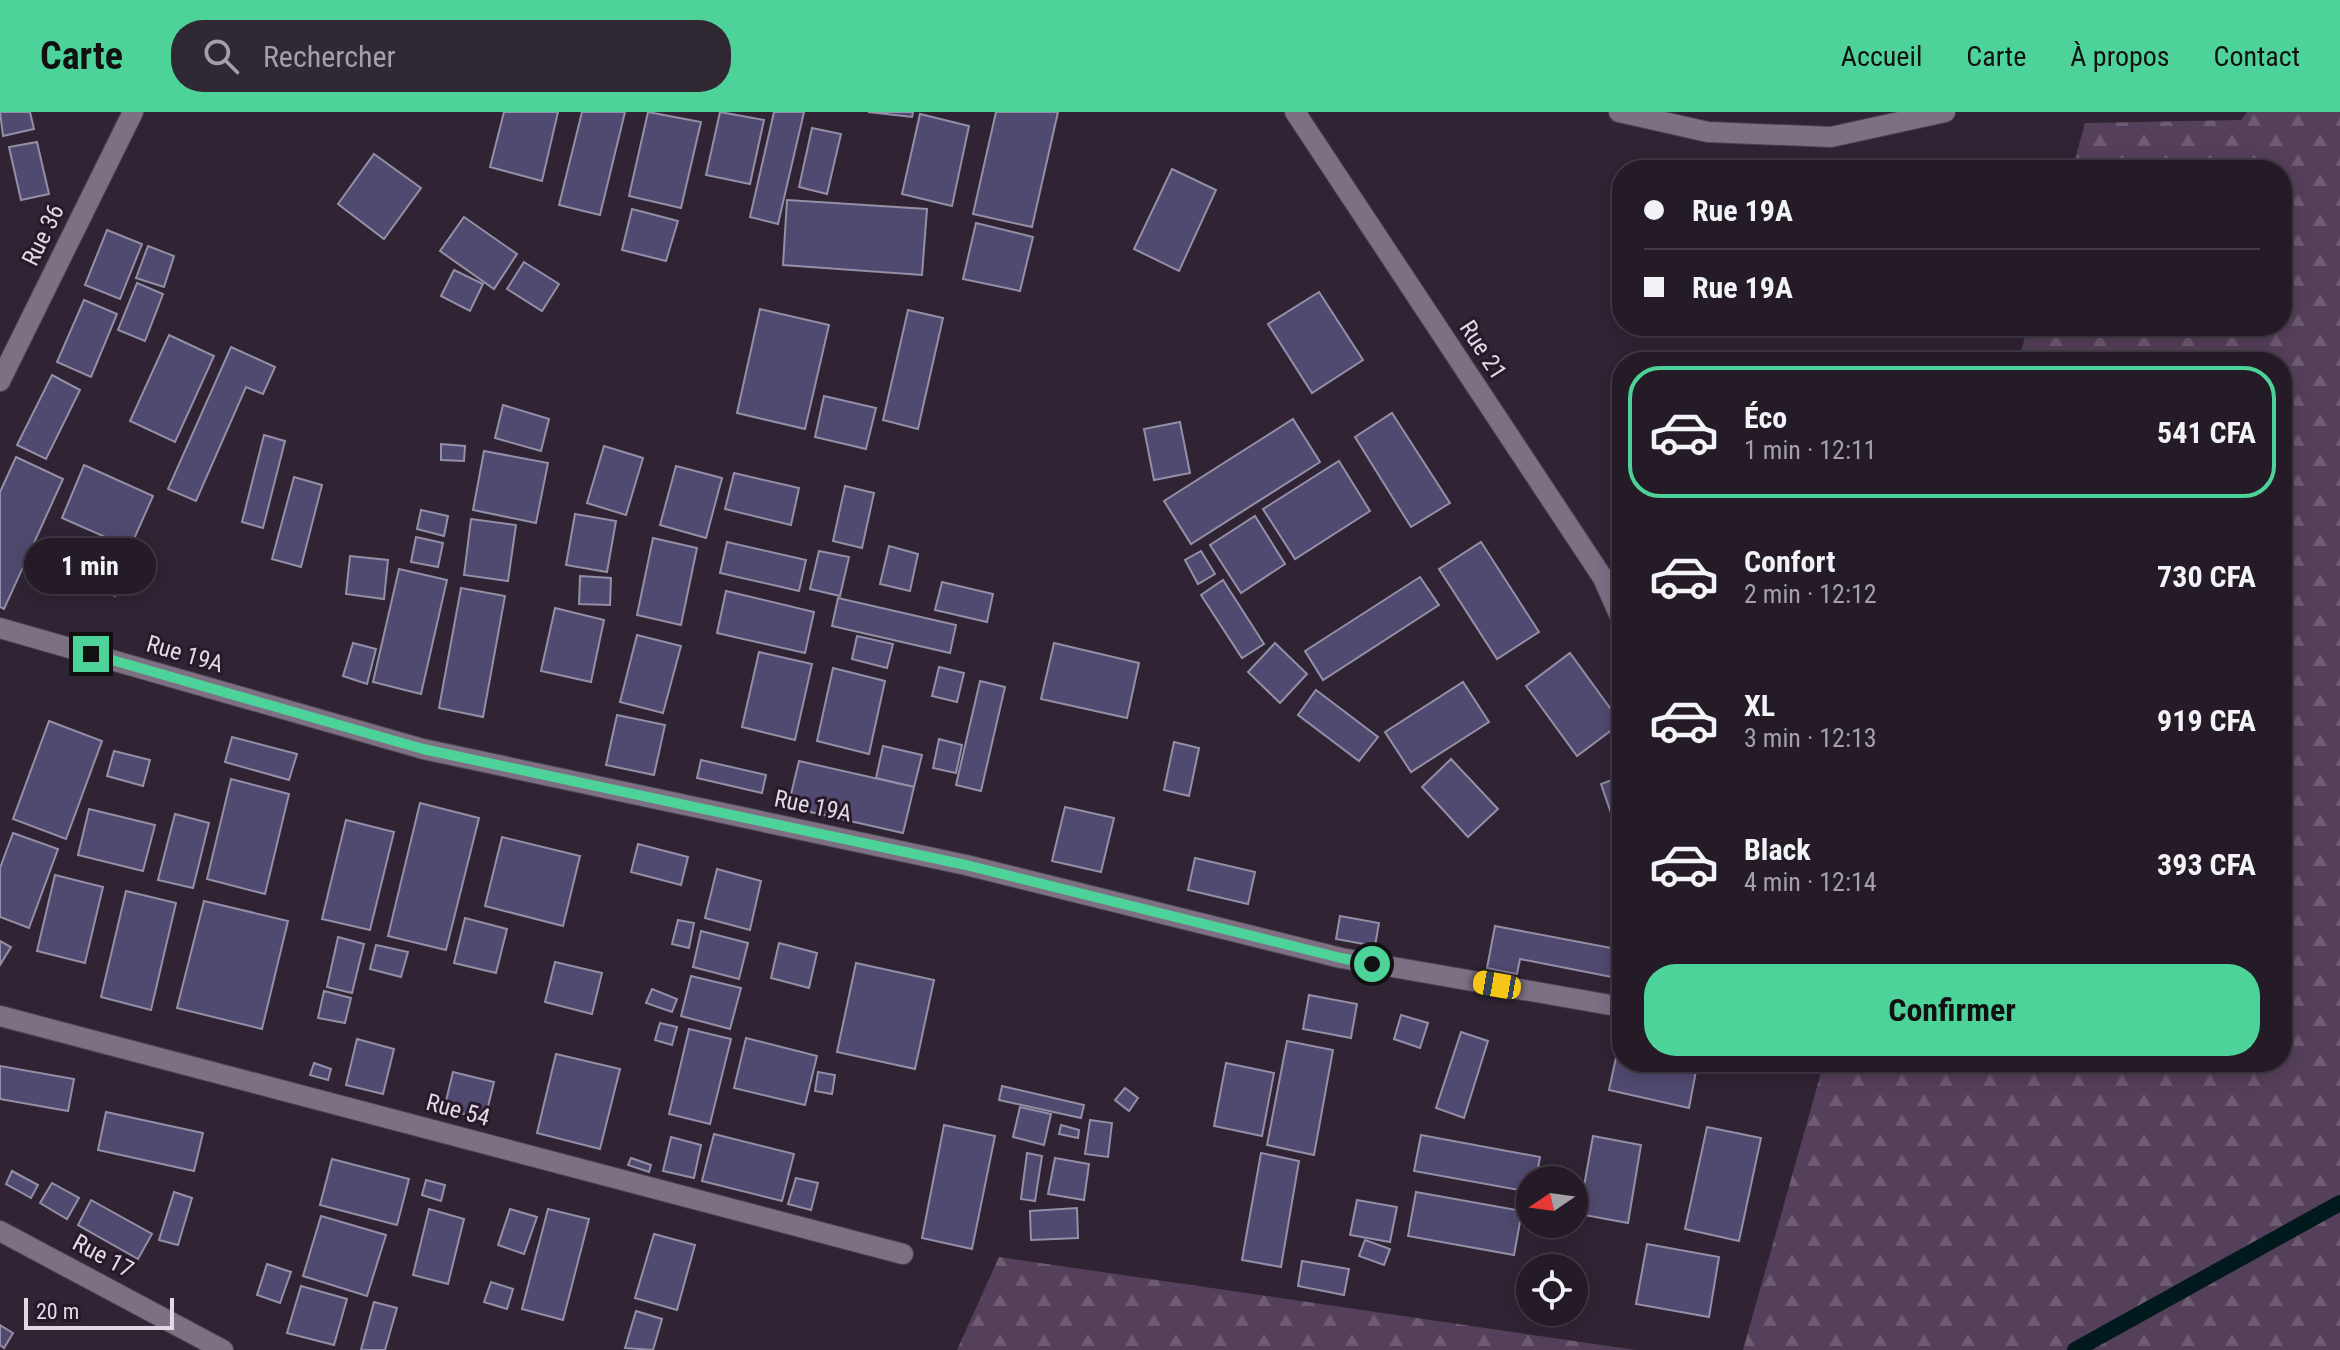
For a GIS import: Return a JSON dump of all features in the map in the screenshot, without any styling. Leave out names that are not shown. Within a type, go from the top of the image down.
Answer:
[{"type":"street","name":"Rue 36","points":[[0,381],[133,112]]},
{"type":"street","name":"Rue 21","points":[[1295,112],[1603,578],[1612,598]]},
{"type":"street","points":[[1619,112],[1708,132],[1831,137],[1945,112]]},
{"type":"street","name":"Rue 19A","points":[[0,628],[423,749],[966,865],[1341,958],[1612,1005]]},
{"type":"street","name":"Rue 54","points":[[0,1016],[903,1254]]},
{"type":"street","name":"Rue 17","points":[[0,1231],[223,1350]]},
{"type":"green space","points":[[2247,112],[2340,112],[2340,1350],[1743,1350],[1821,1072],[2292,1072],[2292,352],[2021,352],[2025,336],[2292,336],[2292,160],[2075,160],[2085,123],[2241,120]]},
{"type":"green space","points":[[999,1257],[1636,1350],[957,1350]]},
{"type":"building","points":[[0,112],[30,112],[34,129],[3,136]]},
{"type":"building","points":[[504,112],[558,112],[542,181],[490,167]]},
{"type":"building","points":[[582,112],[625,112],[600,215],[559,205]]},
{"type":"building","points":[[648,112],[701,122],[681,208],[629,196]]},
{"type":"building","points":[[720,112],[764,120],[750,184],[706,175]]},
{"type":"building","points":[[774,112],[804,112],[778,224],[750,217]]},
{"type":"building","points":[[868,112],[913,112],[912,117]]},
{"type":"building","points":[[996,112],[1058,112],[1032,227],[973,214]]},
{"type":"building","points":[[920,114],[969,126],[952,206],[902,194]]},
{"type":"building","points":[[812,128],[841,134],[827,194],[799,187]]},
{"type":"building","points":[[37,142],[49,194],[21,200],[9,147]]},
{"type":"building","points":[[374,154],[421,188],[384,239],[338,204]]},
{"type":"building","points":[[1172,169],[1216,190],[1179,271],[1134,249]]},
{"type":"building","points":[[787,200],[927,209],[922,275],[783,265]]},
{"type":"building","points":[[632,209],[678,221],[666,261],[622,250]]},
{"type":"building","points":[[464,217],[517,254],[494,289],[440,251]]},
{"type":"building","points":[[976,223],[1033,237],[1020,291],[963,279]]},
{"type":"building","points":[[107,230],[142,244],[120,299],[85,285]]},
{"type":"building","points":[[148,246],[174,256],[164,287],[136,278]]},
{"type":"building","points":[[524,262],[559,284],[542,311],[507,289]]},
{"type":"building","points":[[454,270],[483,284],[470,311],[441,296]]},
{"type":"building","points":[[137,283],[163,294],[145,341],[118,330]]},
{"type":"building","points":[[1319,292],[1363,360],[1312,393],[1268,324]]},
{"type":"building","points":[[84,300],[117,314],[91,377],[57,362]]},
{"type":"building","points":[[760,309],[829,325],[805,429],[737,413]]},
{"type":"building","points":[[908,310],[943,318],[918,429],[883,420]]},
{"type":"building","points":[[169,335],[214,356],[175,442],[130,421]]},
{"type":"building","points":[[231,347],[275,367],[263,394],[246,387],[196,501],[168,489]]},
{"type":"building","points":[[52,375],[80,390],[46,459],[17,445]]},
{"type":"building","points":[[824,396],[876,408],[866,449],[815,437]]},
{"type":"building","points":[[503,405],[549,419],[541,451],[495,438]]},
{"type":"building","points":[[1392,413],[1450,503],[1411,527],[1355,437]]},
{"type":"building","points":[[1293,419],[1320,462],[1191,544],[1164,501]]},
{"type":"building","points":[[1180,422],[1190,473],[1154,480],[1144,429]]},
{"type":"building","points":[[264,435],[285,441],[263,528],[242,522]]},
{"type":"building","points":[[441,444],[465,446],[464,461],[441,460]]},
{"type":"building","points":[[604,446],[643,458],[626,515],[587,503]]},
{"type":"building","points":[[484,451],[548,463],[536,523],[473,510]]},
{"type":"building","points":[[16,457],[63,479],[4,609],[0,607],[0,492]]},
{"type":"building","points":[[1339,461],[1370,511],[1295,559],[1263,509]]},
{"type":"building","points":[[84,465],[153,496],[130,548],[62,518]]},
{"type":"building","points":[[676,466],[722,478],[706,538],[660,525]]},
{"type":"building","points":[[734,473],[799,488],[791,525],[725,509]]},
{"type":"building","points":[[294,477],[322,485],[301,567],[272,559]]},
{"type":"building","points":[[845,486],[874,493],[862,548],[833,541]]},
{"type":"building","points":[[421,510],[448,516],[444,536],[417,529]]},
{"type":"building","points":[[575,514],[616,521],[607,572],[566,565]]},
{"type":"building","points":[[1255,516],[1285,564],[1241,593],[1210,545]]},
{"type":"building","points":[[471,519],[516,525],[508,581],[464,575]]},
{"type":"building","points":[[416,537],[443,543],[438,567],[411,562]]},
{"type":"building","points":[[653,538],[697,548],[681,625],[637,615]]},
{"type":"building","points":[[727,542],[806,560],[799,591],[720,573]]},
{"type":"building","points":[[1481,542],[1539,632],[1497,659],[1439,569]]},
{"type":"building","points":[[889,546],[918,554],[910,591],[880,584]]},
{"type":"building","points":[[100,548],[131,564],[115,596],[84,581]]},
{"type":"building","points":[[819,551],[849,557],[840,596],[810,589]]},
{"type":"building","points":[[1201,551],[1215,574],[1198,584],[1185,560]]},
{"type":"building","points":[[350,556],[388,560],[384,599],[346,594]]},
{"type":"building","points":[[399,569],[447,580],[421,694],[373,682]]},
{"type":"building","points":[[580,576],[611,578],[610,605],[579,604]]},
{"type":"building","points":[[1420,577],[1439,605],[1323,680],[1305,651]]},
{"type":"building","points":[[1223,580],[1264,644],[1242,658],[1201,595]]},
{"type":"building","points":[[942,582],[993,594],[987,622],[935,610]]},
{"type":"building","points":[[461,588],[505,596],[483,717],[439,708]]},
{"type":"building","points":[[726,591],[814,612],[805,653],[717,633]]},
{"type":"building","points":[[838,598],[956,625],[950,653],[832,626]]},
{"type":"building","points":[[555,608],[604,620],[591,682],[541,671]]},
{"type":"building","points":[[637,635],[681,646],[663,713],[620,702]]},
{"type":"building","points":[[857,636],[893,644],[887,668],[852,659]]},
{"type":"building","points":[[353,643],[376,649],[367,684],[343,676]]},
{"type":"building","points":[[1054,643],[1139,663],[1127,718],[1041,699]]},
{"type":"building","points":[[1275,643],[1307,674],[1280,703],[1248,672]]},
{"type":"building","points":[[759,652],[812,664],[795,740],[742,727]]},
{"type":"building","points":[[1570,653],[1612,711],[1612,730],[1577,756],[1526,686]]},
{"type":"building","points":[[939,667],[964,673],[957,702],[932,696]]},
{"type":"building","points":[[833,668],[885,681],[869,754],[817,741]]},
{"type":"building","points":[[980,681],[1005,687],[981,791],[956,785]]},
{"type":"building","points":[[1463,682],[1489,722],[1411,772],[1385,732]]},
{"type":"building","points":[[1316,690],[1378,737],[1359,761],[1298,715]]},
{"type":"building","points":[[617,715],[665,725],[654,775],[606,765]]},
{"type":"building","points":[[49,721],[102,741],[66,839],[13,819]]},
{"type":"building","points":[[232,737],[297,754],[289,780],[225,762]]},
{"type":"building","points":[[939,739],[962,745],[956,773],[933,768]]},
{"type":"building","points":[[1174,742],[1199,748],[1189,796],[1164,790]]},
{"type":"building","points":[[883,746],[922,755],[914,787],[876,778]]},
{"type":"building","points":[[114,751],[150,760],[143,786],[107,776]]},
{"type":"building","points":[[1451,759],[1498,809],[1468,837],[1422,787]]},
{"type":"building","points":[[701,760],[766,775],[762,793],[697,778]]},
{"type":"building","points":[[799,761],[914,787],[903,833],[788,807]]},
{"type":"building","points":[[231,779],[289,794],[265,894],[207,879]]},
{"type":"building","points":[[1612,780],[1612,816],[1601,784]]},
{"type":"building","points":[[420,803],[479,818],[446,950],[388,936]]},
{"type":"building","points":[[1065,807],[1114,818],[1101,872],[1052,861]]},
{"type":"building","points":[[89,809],[155,825],[143,871],[78,855]]},
{"type":"building","points":[[175,814],[209,823],[193,888],[158,880]]},
{"type":"building","points":[[346,820],[394,832],[370,930],[322,919]]},
{"type":"building","points":[[13,833],[58,849],[29,928],[0,917],[0,868]]},
{"type":"building","points":[[502,837],[580,856],[563,926],[485,906]]},
{"type":"building","points":[[638,844],[688,857],[681,885],[631,872]]},
{"type":"building","points":[[1195,858],[1255,872],[1248,904],[1188,890]]},
{"type":"building","points":[[717,869],[761,881],[750,930],[705,918]]},
{"type":"building","points":[[55,875],[103,887],[85,963],[37,951]]},
{"type":"building","points":[[126,891],[176,903],[151,1010],[101,997]]},
{"type":"building","points":[[204,901],[288,921],[262,1029],[177,1008]]},
{"type":"building","points":[[1340,916],[1379,923],[1375,946],[1336,939]]},
{"type":"building","points":[[465,918],[507,929],[496,973],[454,963]]},
{"type":"building","points":[[678,920],[694,923],[689,948],[672,944]]},
{"type":"building","points":[[1495,926],[1612,948],[1612,977],[1520,959],[1517,974],[1487,968]]},
{"type":"building","points":[[701,931],[748,943],[739,979],[693,967]]},
{"type":"building","points":[[338,937],[364,944],[352,993],[327,987]]},
{"type":"building","points":[[0,941],[11,947],[0,965]]},
{"type":"building","points":[[779,943],[817,953],[809,988],[771,978]]},
{"type":"building","points":[[376,945],[408,952],[401,977],[370,969]]},
{"type":"building","points":[[555,962],[602,973],[592,1014],[545,1002]]},
{"type":"building","points":[[856,963],[934,980],[915,1069],[837,1052]]},
{"type":"building","points":[[691,976],[741,988],[730,1029],[681,1016]]},
{"type":"building","points":[[652,989],[677,999],[672,1012],[646,1003]]},
{"type":"building","points":[[324,991],[351,998],[345,1023],[318,1018]]},
{"type":"building","points":[[1309,995],[1357,1004],[1351,1038],[1303,1029]]},
{"type":"building","points":[[1401,1015],[1428,1023],[1420,1048],[1394,1039]]},
{"type":"building","points":[[660,1023],[677,1027],[672,1045],[655,1040]]},
{"type":"building","points":[[689,1029],[731,1039],[710,1124],[669,1114]]},
{"type":"building","points":[[1461,1032],[1488,1041],[1464,1118],[1436,1108]]},
{"type":"building","points":[[746,1038],[817,1056],[805,1105],[734,1088]]},
{"type":"building","points":[[357,1039],[394,1049],[383,1094],[346,1085]]},
{"type":"building","points":[[1287,1041],[1333,1050],[1314,1155],[1267,1145]]},
{"type":"building","points":[[556,1054],[620,1069],[600,1149],[537,1133]]},
{"type":"building","points":[[314,1063],[331,1069],[328,1080],[310,1075]]},
{"type":"building","points":[[1226,1063],[1274,1073],[1262,1136],[1214,1126]]},
{"type":"building","points":[[0,1066],[74,1079],[68,1111],[0,1099]]},
{"type":"building","points":[[453,1072],[494,1082],[485,1119],[444,1109]]},
{"type":"building","points":[[818,1072],[835,1075],[832,1094],[815,1091]]},
{"type":"building","points":[[1613,1072],[1696,1072],[1689,1108],[1609,1090]]},
{"type":"building","points":[[1002,1086],[1084,1105],[1081,1118],[999,1100]]},
{"type":"building","points":[[1125,1088],[1138,1098],[1129,1111],[1115,1100]]},
{"type":"building","points":[[1020,1107],[1051,1114],[1044,1145],[1013,1137]]},
{"type":"building","points":[[106,1112],[203,1133],[194,1171],[98,1150]]},
{"type":"building","points":[[1090,1120],[1112,1123],[1108,1157],[1085,1154]]},
{"type":"building","points":[[944,1125],[995,1136],[972,1249],[922,1238]]},
{"type":"building","points":[[1061,1125],[1079,1130],[1078,1138],[1059,1134]]},
{"type":"building","points":[[1707,1127],[1761,1138],[1739,1241],[1685,1229]]},
{"type":"building","points":[[714,1134],[794,1154],[782,1201],[702,1181]]},
{"type":"building","points":[[1421,1135],[1540,1157],[1538,1166],[1516,1166],[1516,1189],[1414,1171]]},
{"type":"building","points":[[1593,1136],[1641,1145],[1628,1223],[1588,1216],[1588,1166]]},
{"type":"building","points":[[671,1137],[701,1145],[694,1178],[663,1171]]},
{"type":"building","points":[[1027,1153],[1042,1156],[1035,1201],[1021,1199]]},
{"type":"building","points":[[1261,1153],[1299,1161],[1281,1267],[1242,1260]]},
{"type":"building","points":[[631,1158],[651,1165],[649,1172],[628,1165]]},
{"type":"building","points":[[1055,1158],[1089,1164],[1084,1200],[1048,1194]]},
{"type":"building","points":[[332,1159],[409,1179],[397,1225],[320,1205]]},
{"type":"building","points":[[12,1171],[38,1185],[31,1198],[6,1184]]},
{"type":"building","points":[[796,1178],[818,1183],[811,1210],[788,1204]]},
{"type":"building","points":[[426,1180],[445,1185],[441,1201],[422,1195]]},
{"type":"building","points":[[52,1183],[79,1198],[67,1219],[40,1203]]},
{"type":"building","points":[[174,1192],[192,1198],[178,1245],[159,1240]]},
{"type":"building","points":[[1416,1192],[1516,1210],[1514,1255],[1408,1236]]},
{"type":"building","points":[[91,1200],[152,1234],[138,1259],[78,1225]]},
{"type":"building","points":[[1357,1200],[1397,1207],[1390,1242],[1350,1235]]},
{"type":"building","points":[[1077,1208],[1078,1238],[1031,1240],[1030,1211]]},
{"type":"building","points":[[429,1209],[464,1219],[448,1284],[413,1275]]},
{"type":"building","points":[[510,1209],[537,1217],[524,1254],[498,1245]]},
{"type":"building","points":[[548,1209],[589,1219],[563,1320],[522,1309]]},
{"type":"building","points":[[321,1216],[386,1235],[367,1296],[303,1276]]},
{"type":"building","points":[[654,1234],[695,1245],[677,1310],[635,1298]]},
{"type":"building","points":[[1365,1240],[1390,1249],[1384,1265],[1359,1256]]},
{"type":"building","points":[[1647,1244],[1719,1257],[1709,1317],[1636,1304]]},
{"type":"building","points":[[1302,1261],[1349,1269],[1344,1295],[1298,1286]]},
{"type":"building","points":[[267,1264],[291,1272],[280,1303],[257,1295]]},
{"type":"building","points":[[491,1282],[513,1289],[507,1309],[484,1302]]},
{"type":"building","points":[[301,1286],[347,1299],[334,1345],[287,1333]]},
{"type":"building","points":[[374,1302],[397,1308],[385,1350],[361,1350]]},
{"type":"building","points":[[636,1311],[662,1319],[653,1350],[625,1348]]},
{"type":"building","points":[[0,1325],[13,1333],[4,1348],[0,1345]]},
{"type":"waterway","points":[[2075,1350],[2340,1203]]},
{"type":"route","points":[[91,654],[423,749],[966,865],[1372,964]]}]
